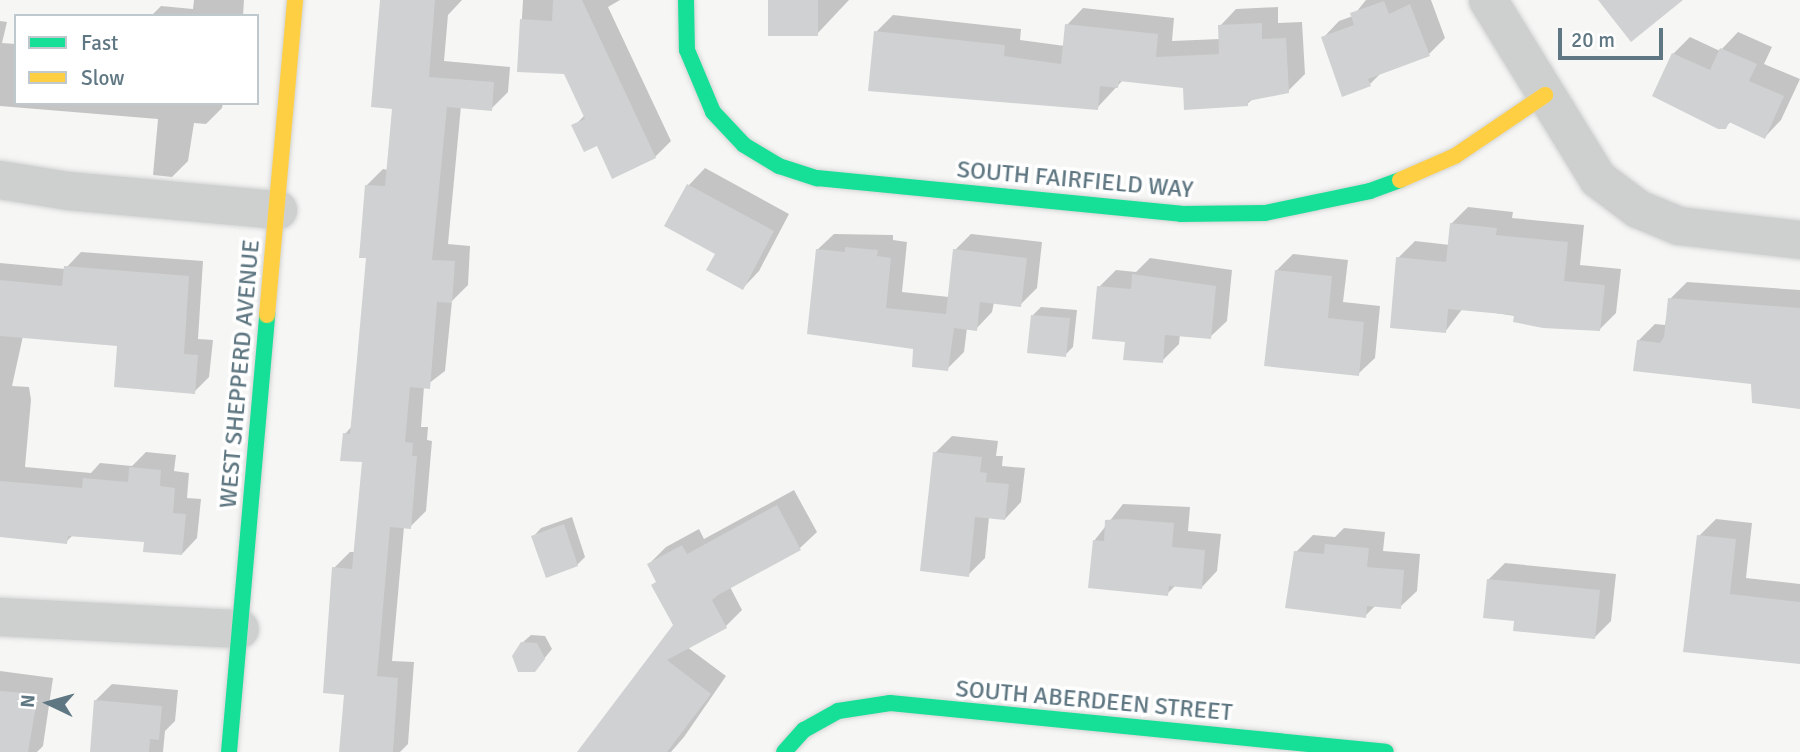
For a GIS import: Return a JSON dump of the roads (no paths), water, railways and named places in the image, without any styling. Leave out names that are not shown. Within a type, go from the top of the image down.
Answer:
[{"type":"street","name":"WEST SHEPPERD AVENUE","points":[[229,752],[295,0]]},
{"type":"street","name":"SOUTH FAIRFIELD WAY","points":[[685,0],[687,50],[713,112],[744,145],[779,166],[817,178],[1181,214],[1265,213],[1370,191],[1405,178],[1455,156],[1545,95]]},
{"type":"street","points":[[1488,0],[1598,178],[1638,209],[1706,232],[1800,240]]},
{"type":"street","points":[[0,180],[68,191],[278,209]]},
{"type":"street","points":[[0,617],[240,629]]},
{"type":"street","name":"SOUTH ABERDEEN STREET","points":[[784,752],[804,730],[838,711],[890,703],[1386,752]]}]
